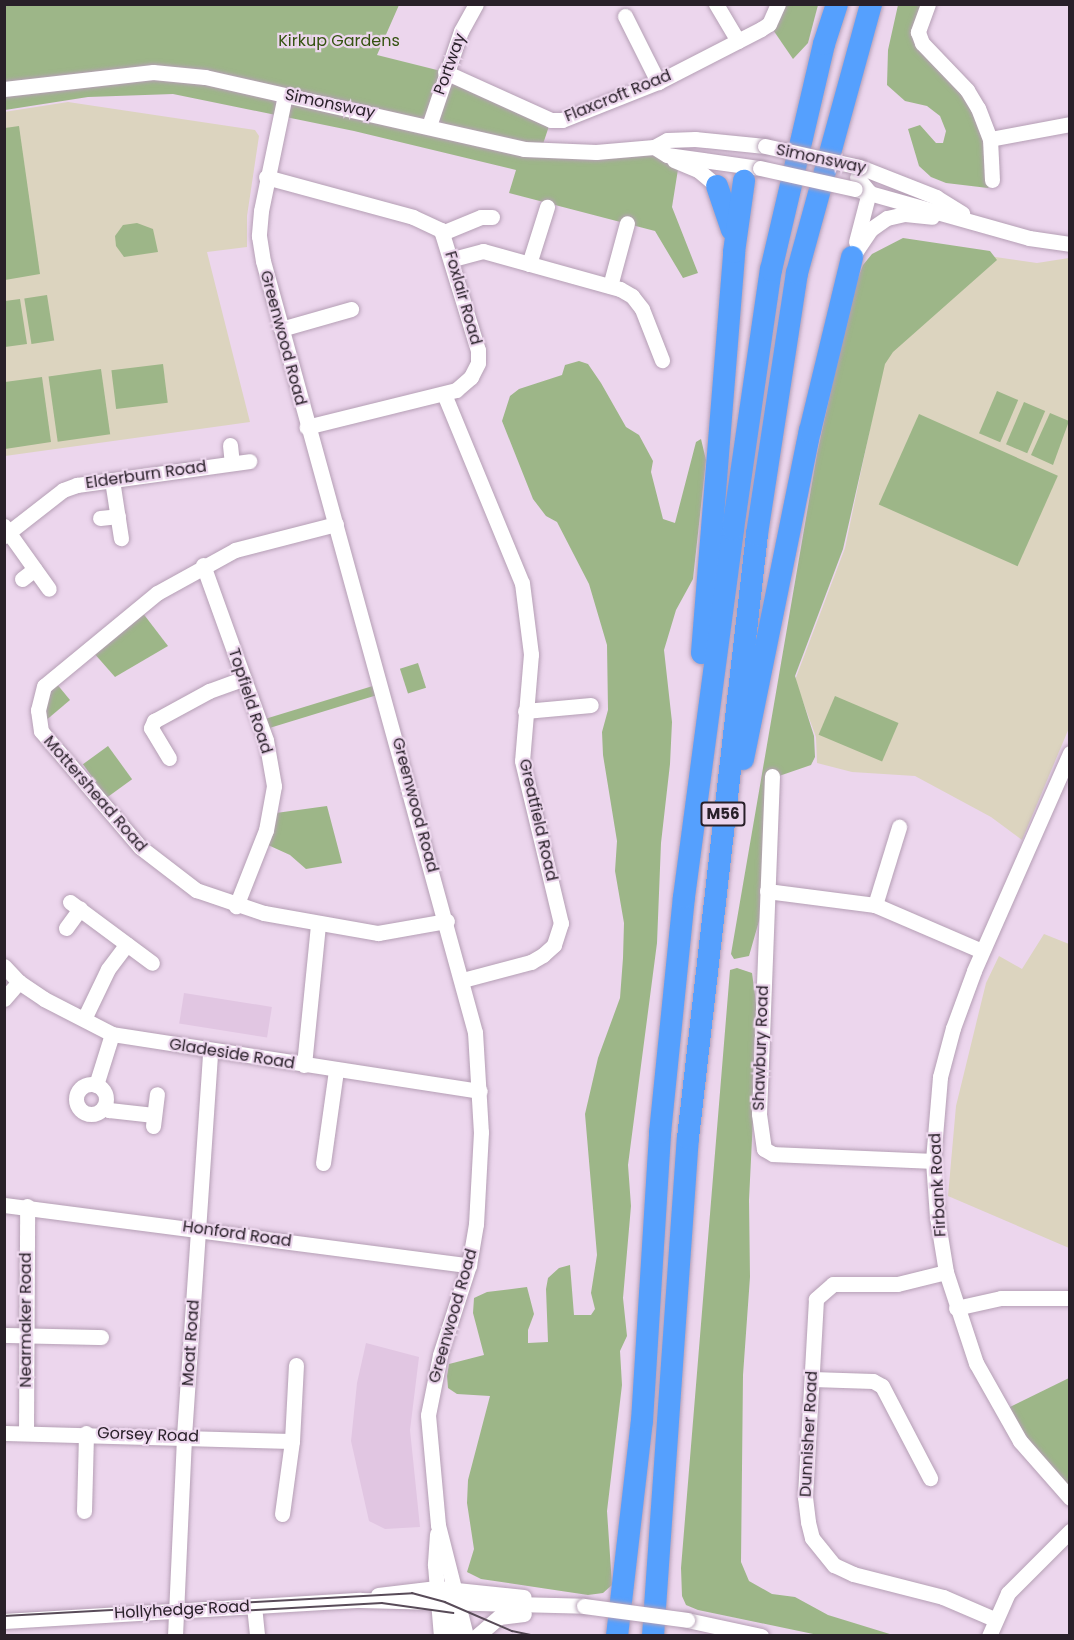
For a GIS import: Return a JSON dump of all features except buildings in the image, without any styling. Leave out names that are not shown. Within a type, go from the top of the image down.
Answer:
[{"type":"highway","name":"M56","points":[[684,897],[771,270],[824,44],[837,4]]},
{"type":"highway","name":"M56","points":[[653,1635],[688,1138],[713,899],[757,534],[797,273],[871,4]]},
{"type":"highway","name":"M56","points":[[617,1635],[642,1420],[660,1133],[684,897],[734,252],[750,171]]},
{"type":"highway","name":"M56","points":[[717,186],[729,213],[734,252]]},
{"type":"highway","name":"M56","points":[[713,899],[810,431],[852,256]]},
{"type":"street","name":"Portway","points":[[429,126],[445,72],[476,4]]},
{"type":"street","points":[[716,4],[738,41]]},
{"type":"street","name":"Flaxcroft Road","points":[[445,72],[551,120],[562,120],[658,82],[738,41],[769,24],[777,4]]},
{"type":"street","points":[[928,4],[918,32],[922,43],[967,90],[990,139],[992,180]]},
{"type":"street","points":[[625,16],[658,82]]},
{"type":"street","name":"Simonsway","points":[[4,88],[153,72],[205,77],[533,149],[596,152],[661,151],[750,171],[860,181],[936,196],[977,223]]},
{"type":"street","name":"Greenwood Road","points":[[285,95],[266,177],[259,236],[307,427],[447,921],[475,1032],[480,1091],[479,1181],[469,1266],[440,1355],[428,1415],[438,1525],[451,1601],[466,1635]]},
{"type":"street","points":[[990,139],[1070,124]]},
{"type":"street","name":"Simonsway","points":[[661,151],[667,140],[758,146],[817,158],[860,181],[977,223],[1029,238],[1070,244]]},
{"type":"street","points":[[750,171],[758,146]]},
{"type":"street","points":[[661,151],[698,170],[717,186]]},
{"type":"street","name":"Foxlair Road","points":[[266,177],[413,217],[442,233],[453,259],[478,363],[471,377],[444,394],[307,427]]},
{"type":"street","points":[[852,256],[860,181]]},
{"type":"street","points":[[529,264],[546,207]]},
{"type":"street","points":[[852,256],[870,229],[895,216],[977,223]]},
{"type":"street","points":[[442,233],[481,217],[492,217]]},
{"type":"street","points":[[610,286],[627,223]]},
{"type":"street","points":[[453,259],[483,251],[610,286],[632,296],[642,309],[662,360]]},
{"type":"street","points":[[281,329],[351,309]]},
{"type":"street","name":"Greatfield Road","points":[[444,394],[522,583],[531,654],[522,761],[559,907],[559,934],[554,945],[531,962],[463,980]]},
{"type":"street","points":[[230,445],[232,463]]},
{"type":"street","name":"Elderburn Road","points":[[6,531],[63,490],[112,480],[249,461]]},
{"type":"street","points":[[112,480],[121,537]]},
{"type":"street","points":[[100,518],[118,516]]},
{"type":"street","name":"Mottershead Road","points":[[336,524],[236,550],[203,565],[157,593],[44,686],[39,697],[41,731],[140,847],[196,890],[236,906],[318,924],[378,933],[447,921]]},
{"type":"street","points":[[6,531],[49,589]]},
{"type":"street","name":"Topfield Road","points":[[203,565],[266,740],[274,786],[266,830],[236,906]]},
{"type":"street","points":[[22,579],[35,569]]},
{"type":"street","points":[[169,758],[151,728],[154,721],[209,691],[244,678]]},
{"type":"street","points":[[525,711],[591,705]]},
{"type":"street","name":"Firbank Road","points":[[1070,753],[1063,788],[982,951],[953,1028],[940,1077],[933,1161],[937,1217],[946,1272],[956,1308],[996,1406],[1043,1470],[1070,1498]]},
{"type":"street","name":"Shawbury Road","points":[[772,776],[759,1114],[764,1149],[773,1154],[933,1161]]},
{"type":"street","points":[[875,905],[898,827]]},
{"type":"street","points":[[767,891],[875,905],[982,951]]},
{"type":"street","points":[[66,928],[75,905],[152,963]]},
{"type":"street","points":[[304,1065],[318,924]]},
{"type":"street","points":[[84,1019],[108,969],[127,944]]},
{"type":"street","name":"Gladeside Road","points":[[4,966],[19,982],[112,1034],[210,1052],[480,1091]]},
{"type":"street","points":[[4,999],[19,982]]},
{"type":"street","points":[[96,1084],[112,1034]]},
{"type":"street","name":"Moat Road","points":[[175,1635],[184,1436],[210,1052]]},
{"type":"street","points":[[323,1163],[336,1070]]},
{"type":"street","points":[[96,1084],[80,1089],[76,1103],[87,1114],[97,1113],[105,1106]]},
{"type":"street","points":[[96,1084],[104,1092],[105,1106],[109,1110],[154,1120],[157,1094]]},
{"type":"street","name":"Honford Road","points":[[4,1205],[27,1206],[469,1266]]},
{"type":"street","name":"Nearmaker Road","points":[[26,1433],[27,1206]]},
{"type":"street","name":"Dunnisher Road","points":[[946,1272],[897,1284],[832,1284],[816,1299],[813,1318],[805,1497],[812,1538],[834,1565],[853,1574],[943,1597],[994,1619]]},
{"type":"street","points":[[956,1308],[1000,1298],[1070,1298]]},
{"type":"street","points":[[4,1335],[101,1337]]},
{"type":"street","points":[[282,1514],[292,1441],[296,1365]]},
{"type":"street","points":[[812,1379],[873,1381],[882,1386],[930,1478]]},
{"type":"street","name":"Gorsey Road","points":[[4,1433],[86,1433],[292,1441]]},
{"type":"street","points":[[84,1511],[86,1433]]},
{"type":"street","name":"Greenwood Road","points":[[438,1525],[437,1588],[451,1601]]},
{"type":"street","points":[[989,1635],[994,1619],[1025,1573],[1070,1531]]},
{"type":"street","name":"Hollyhedge Road","points":[[360,1600],[393,1592],[437,1588]]},
{"type":"street","name":"Hollyhedge Road","points":[[4,1621],[360,1600],[451,1601],[584,1606],[687,1620],[761,1635]]},
{"type":"street","points":[[451,1601],[453,1635]]},
{"type":"street","name":"Greenwood Road","points":[[441,1635],[451,1601]]},
{"type":"street","points":[[254,1606],[257,1635]]},
{"type":"street","points":[[477,1635],[490,1622],[506,1615],[562,1613],[584,1606]]},
{"type":"shaded area","points":[[68,102],[255,130],[259,136],[247,216],[247,247],[207,252],[250,422],[5,456],[4,112]]},
{"type":"shaded area","points":[[981,255],[1037,263],[1069,258],[1069,728],[1022,840],[991,817],[915,776],[852,772],[817,763],[816,737],[795,680],[845,548],[886,352]]},
{"type":"shaded area","points":[[1044,934],[1069,944],[1069,1248],[948,1196],[956,1106],[986,983],[999,956],[1022,969]]},
{"type":"shaded area","points":[[184,993],[272,1007],[267,1038],[179,1024]]},
{"type":"shaded area","points":[[366,1343],[419,1357],[410,1430],[420,1527],[385,1529],[369,1521],[351,1441],[357,1383]]},
{"type":"green space","name":"Kirkup Gardens","points":[[4,5],[399,5],[377,55],[445,72],[551,120],[541,150],[654,147],[679,163],[672,207],[698,273],[683,278],[655,231],[509,193],[516,170],[354,131],[173,94],[88,97],[5,110]]},
{"type":"green space","points":[[778,5],[818,5],[808,43],[793,59],[769,24]]},
{"type":"green space","points":[[898,5],[928,5],[918,31],[978,108],[992,180],[988,188],[946,183],[931,177],[919,166],[908,129],[920,125],[936,143],[943,143],[946,131],[940,116],[927,106],[905,101],[887,85],[888,50]]},
{"type":"green space","points":[[19,126],[40,274],[5,280],[5,128]]},
{"type":"green space","points":[[137,223],[153,229],[158,252],[124,257],[116,246],[115,236],[123,225]]},
{"type":"green space","points":[[903,238],[990,251],[997,260],[893,352],[885,364],[843,549],[795,676],[814,736],[815,757],[811,765],[779,776],[763,907],[749,956],[734,959],[731,954],[817,454],[852,294],[863,265],[872,254]]},
{"type":"green space","points":[[47,295],[54,340],[31,344],[24,299]]},
{"type":"green space","points":[[20,299],[27,344],[5,347],[5,301]]},
{"type":"green space","points":[[579,361],[588,364],[626,427],[639,435],[653,461],[651,472],[663,519],[675,523],[696,442],[701,439],[706,460],[693,579],[676,610],[664,650],[672,722],[670,764],[661,843],[657,943],[628,1165],[631,1206],[623,1298],[627,1336],[620,1351],[622,1385],[607,1511],[612,1585],[603,1593],[588,1595],[481,1579],[467,1572],[474,1549],[467,1503],[468,1480],[490,1396],[457,1394],[448,1388],[447,1376],[449,1364],[484,1355],[473,1313],[474,1298],[487,1292],[527,1287],[534,1314],[528,1330],[528,1343],[548,1342],[546,1289],[548,1278],[559,1268],[570,1265],[574,1315],[591,1315],[595,1309],[591,1293],[597,1255],[585,1114],[598,1058],[620,998],[624,923],[615,871],[617,841],[603,755],[602,732],[608,710],[607,645],[589,584],[557,522],[546,516],[533,499],[502,421],[510,396],[519,389],[562,375],[565,365]]},
{"type":"green space","points":[[163,364],[168,403],[116,409],[111,370]]},
{"type":"green space","points":[[101,369],[110,434],[58,442],[49,376]]},
{"type":"green space","points":[[42,377],[51,442],[5,449],[5,382]]},
{"type":"green space","points":[[997,391],[1018,400],[1000,442],[979,433]]},
{"type":"green space","points":[[1024,402],[1045,411],[1027,453],[1006,444]]},
{"type":"green space","points":[[1050,413],[1069,421],[1053,465],[1031,455]]},
{"type":"green space","points":[[919,414],[1058,476],[1018,566],[879,504]]},
{"type":"green space","points":[[142,612],[168,646],[115,677],[93,652]]},
{"type":"green space","points":[[418,663],[426,688],[408,694],[400,669]]},
{"type":"green space","points":[[56,683],[70,700],[44,722],[49,691]]},
{"type":"green space","points":[[376,685],[379,695],[267,729],[264,719]]},
{"type":"green space","points":[[835,696],[899,723],[882,762],[819,735]]},
{"type":"green space","points":[[108,746],[132,779],[107,797],[83,764]]},
{"type":"green space","points":[[327,806],[342,863],[306,869],[290,855],[268,845],[276,813]]},
{"type":"green space","points":[[737,968],[752,973],[758,1017],[749,1200],[750,1277],[743,1375],[741,1562],[749,1581],[772,1594],[795,1597],[828,1615],[893,1635],[818,1635],[698,1610],[686,1605],[682,1596],[681,1568],[730,970]]},
{"type":"green space","points":[[1069,1378],[1069,1498],[1004,1410]]},
{"type":"tram line","points":[[4,1616],[412,1593],[445,1602],[512,1631],[536,1636]]},
{"type":"tram line","points":[[220,1612],[382,1603],[453,1613]]}]
